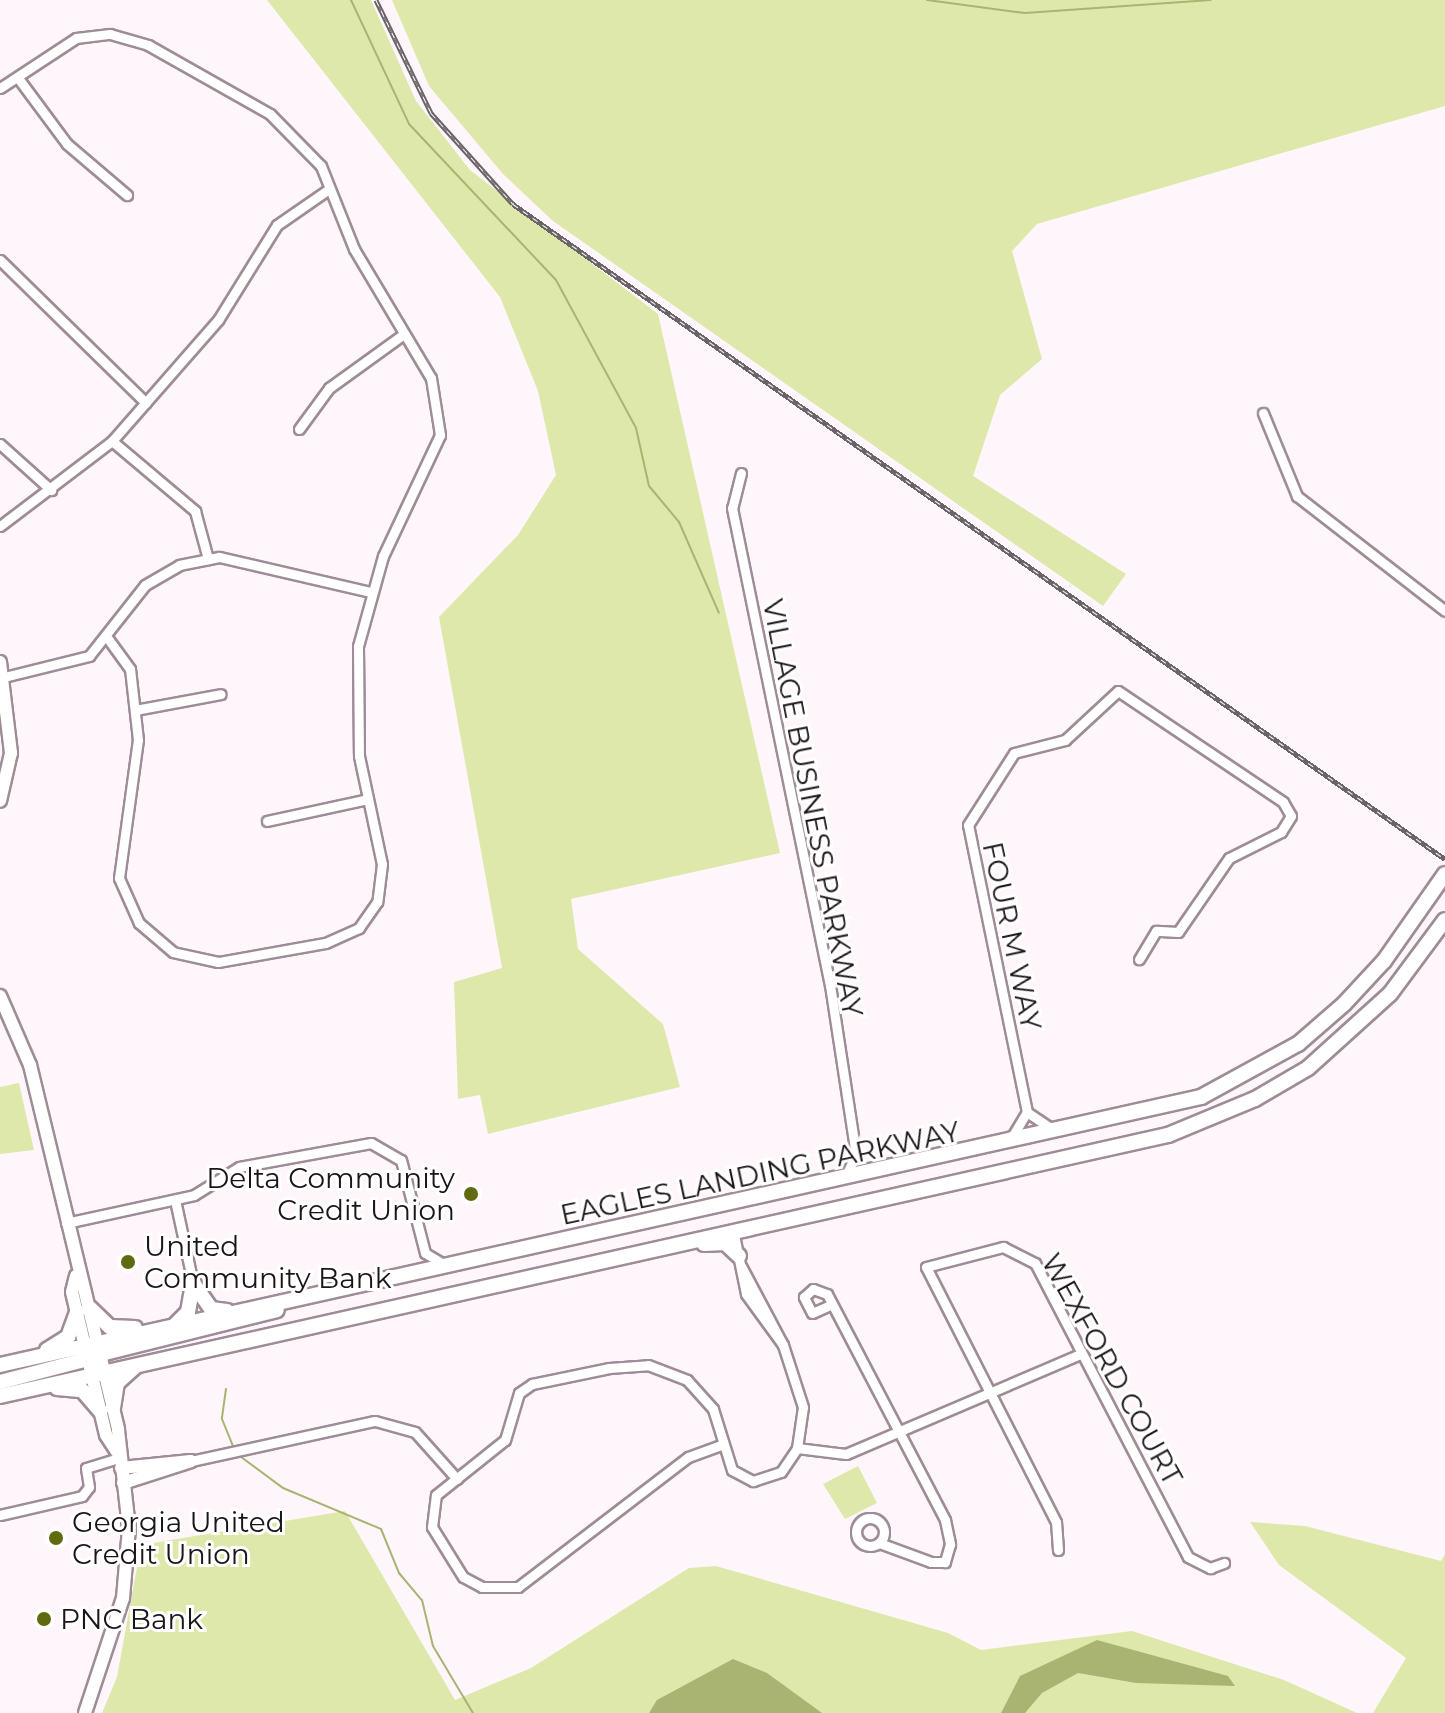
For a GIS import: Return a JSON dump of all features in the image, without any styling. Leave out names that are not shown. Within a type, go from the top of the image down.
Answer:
[{"type":"main road","name":"EAGLES LANDING PARKWAY","points":[[0,1365],[93,1349],[176,1324],[1063,1133],[1201,1097],[1251,1074],[1344,1004],[1445,874]]},
{"type":"main road","name":"EAGLES LANDING PARKWAY","points":[[3,1390],[98,1372],[776,1221],[1211,1120],[1308,1068],[1354,1031],[1445,920]]},
{"type":"main road","points":[[597,1261],[716,1241],[740,1264],[747,1236],[776,1221]]},
{"type":"main road","points":[[193,1283],[211,1309],[232,1312]]},
{"type":"main road","points":[[35,1357],[68,1337],[84,1310],[118,1328],[176,1324],[188,1312],[193,1283]]},
{"type":"main road","points":[[3,1390],[93,1349],[230,1326],[311,1295]]},
{"type":"main road","points":[[93,1349],[98,1372]]},
{"type":"main road","points":[[3,1390],[74,1387],[107,1410],[123,1374],[146,1361]]},
{"type":"street","points":[[0,88],[76,38],[127,37],[270,114],[314,157],[354,249],[437,394],[440,435],[371,592],[355,680],[381,887],[359,928],[243,959],[173,952],[139,923],[119,878],[135,772],[135,710],[126,658],[106,636]]},
{"type":"street","points":[[18,78],[67,144],[127,195]]},
{"type":"street","points":[[0,526],[112,441],[218,320],[277,225],[329,189]]},
{"type":"street","points":[[0,260],[146,403]]},
{"type":"street","points":[[299,429],[356,363],[404,334]]},
{"type":"street","points":[[1263,413],[1297,496],[1445,611]]},
{"type":"street","points":[[112,441],[195,511],[208,559]]},
{"type":"street","points":[[0,444],[51,490]]},
{"type":"street","name":"VILLAGE BUSINESS PARKWAY","points":[[741,473],[732,508],[830,985],[856,1154]]},
{"type":"street","points":[[4,677],[71,664],[106,636],[145,585],[179,565],[208,559],[286,569],[371,592]]},
{"type":"street","points":[[0,662],[11,753],[0,801]]},
{"type":"street","points":[[135,710],[221,694]]},
{"type":"street","name":"FOUR M WAY","points":[[1027,1112],[968,825],[1014,753],[1065,740],[1107,695],[1128,694],[1283,802],[1291,816],[1281,832],[1229,858],[1178,932],[1156,931],[1139,959]]},
{"type":"street","points":[[267,821],[368,799]]},
{"type":"street","points":[[0,996],[30,1065],[93,1349]]},
{"type":"street","points":[[1006,1145],[1027,1112],[1063,1133]]},
{"type":"street","points":[[66,1223],[175,1200],[239,1167],[371,1143],[401,1160],[425,1253],[448,1267]]},
{"type":"street","points":[[838,1182],[856,1154],[885,1172]]},
{"type":"street","points":[[175,1200],[193,1283]]},
{"type":"street","points":[[733,1230],[753,1308],[783,1345]]},
{"type":"street","name":"WEXFORD COURT","points":[[991,1392],[926,1267],[1003,1247],[1019,1251],[1035,1263],[1188,1557],[1210,1568],[1224,1563]]},
{"type":"street","points":[[409,1274],[425,1253]]},
{"type":"street","points":[[721,1445],[688,1457],[538,1578],[501,1590],[463,1577],[432,1527],[430,1505],[505,1440],[519,1393],[532,1384],[609,1368],[648,1365],[687,1380],[713,1409],[721,1445],[732,1470],[753,1481],[781,1472],[797,1448],[801,1395],[783,1345],[740,1264]]},
{"type":"street","points":[[828,1306],[900,1431],[945,1520],[948,1557],[931,1562],[879,1543]]},
{"type":"street","points":[[797,1448],[846,1454],[1081,1354]]},
{"type":"street","points":[[85,1713],[123,1598],[123,1483],[98,1372]]},
{"type":"street","points":[[991,1392],[1056,1522],[1058,1550]]},
{"type":"street","points":[[123,1483],[191,1461],[375,1421],[415,1432],[457,1479]]},
{"type":"street","points":[[0,1515],[82,1496],[89,1487],[86,1468],[119,1459],[191,1461]]},
{"type":"shaded area","points":[[267,0],[371,0],[416,101],[470,170],[658,314],[780,853],[571,899],[578,949],[663,1024],[680,1087],[488,1134],[480,1095],[458,1099],[454,982],[502,968],[439,617],[518,535],[556,475],[538,391],[500,297]]},
{"type":"shaded area","points":[[392,0],[1445,0],[1445,106],[1037,224],[1012,251],[1042,359],[1000,395],[973,476],[1126,574],[1103,606],[553,221],[503,174],[429,86]]},
{"type":"shaded area","points":[[19,1083],[34,1150],[0,1154],[0,1087]]},
{"type":"shaded area","points":[[858,1466],[877,1503],[845,1519],[823,1484]]},
{"type":"shaded area","points":[[345,1511],[455,1700],[531,1668],[689,1568],[716,1566],[948,1633],[981,1650],[1132,1631],[1284,1680],[1357,1713],[102,1713],[117,1677],[141,1545]]},
{"type":"shaded area","points":[[1250,1522],[1305,1526],[1441,1561],[1445,1554],[1445,1713],[1373,1713],[1406,1658],[1279,1565]]},
{"type":"shaded area","points":[[1097,1640],[1228,1676],[1235,1686],[1136,1683],[1078,1673],[1042,1693],[1025,1713],[1001,1713],[1020,1676]]},
{"type":"shaded area","points":[[733,1659],[767,1673],[822,1713],[649,1713],[657,1700]]},
{"type":"waterway","points":[[351,0],[409,124],[556,280],[636,428],[649,486],[679,522],[719,613]]},
{"type":"waterway","points":[[927,0],[1025,13],[1211,0]]},
{"type":"waterway","points":[[226,1389],[222,1419],[234,1449]]},
{"type":"waterway","points":[[237,1454],[283,1488],[381,1529],[399,1573],[422,1600],[433,1646],[473,1713]]},
{"type":"railway","points":[[376,0],[431,113],[513,204],[1445,859]]},
{"type":"place","name":"Delta Community Credit Union","points":[[471,1194]]},
{"type":"place","name":"United Community Bank","points":[[128,1262]]},
{"type":"place","name":"Georgia United Credit Union","points":[[56,1538]]},
{"type":"place","name":"PNC Bank","points":[[44,1619]]}]
